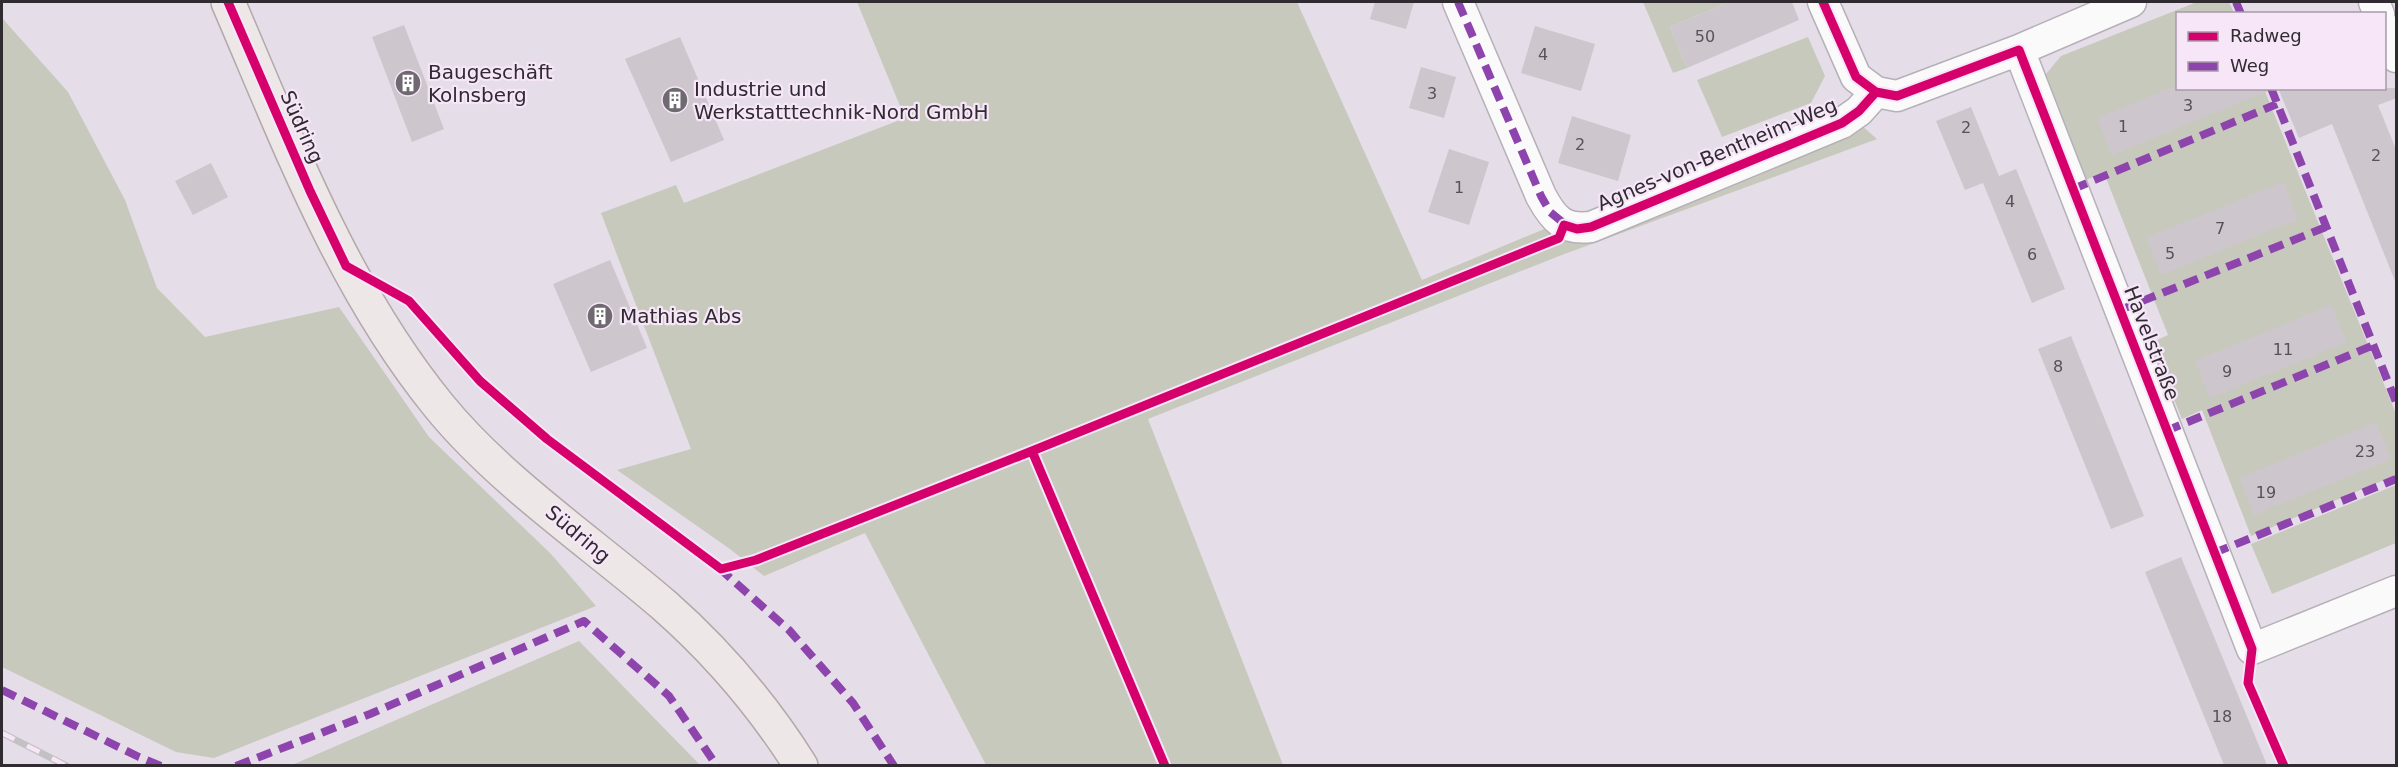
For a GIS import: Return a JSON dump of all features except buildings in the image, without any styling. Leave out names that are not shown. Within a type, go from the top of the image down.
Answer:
[{"type":"main road","name":"Südring","points":[[228,2],[310,191],[346,266],[390,339],[439,407],[502,470],[666,608],[717,658],[780,732],[801,765]]},
{"type":"street","name":"Agnes-von-Bentheim-Weg","points":[[1458,2],[1541,196],[1550,212],[1564,225],[1577,229],[1591,227],[1842,123],[1858,111],[1875,92]]},
{"type":"street","points":[[1823,2],[1856,77],[1875,92],[1897,96],[2019,50],[2131,2]]},
{"type":"street","points":[[2386,30],[2397,57]]},
{"type":"street","name":"Havelstraße","points":[[2019,50],[2252,649],[2397,591]]},
{"type":"shaded area","points":[[857,2],[1297,2],[1422,280],[1839,106],[1877,139],[1559,256],[1148,419],[1283,765],[986,765],[865,533],[764,576],[730,549],[617,470],[691,449],[601,213],[676,185],[684,203],[905,118]]},
{"type":"shaded area","points":[[1643,2],[1729,2],[1670,27],[1687,68],[1673,73]]},
{"type":"shaded area","points":[[2197,2],[2229,2],[2234,12],[2176,12],[2176,90],[2264,90],[2396,414],[2396,475],[2251,536],[2202,410],[2182,419],[2151,343],[2168,335],[2104,173],[2085,180],[2046,81],[2046,74],[2061,56]]},
{"type":"shaded area","points":[[2,18],[68,92],[125,200],[157,288],[205,337],[339,307],[429,437],[551,554],[596,606],[214,758],[176,752],[2,667]]},
{"type":"shaded area","points":[[1808,37],[1825,76],[1811,103],[1722,137],[1697,80]]},
{"type":"shaded area","points":[[2396,485],[2396,543],[2272,594],[2251,544]]},
{"type":"shaded area","points":[[579,641],[700,765],[292,765]]},
{"type":"railway","points":[[2,733],[67,766]]},
{"type":"marked path","points":[[1458,2],[1541,196],[1550,212],[1567,226]]},
{"type":"marked path","points":[[2236,2],[2240,12]]},
{"type":"marked path","points":[[2272,90],[2396,402]]},
{"type":"marked path","points":[[2073,189],[2277,104]]},
{"type":"marked path","points":[[2120,310],[2326,227]]},
{"type":"marked path","points":[[2166,431],[2374,345]]},
{"type":"marked path","points":[[2214,553],[2396,479]]},
{"type":"marked path","points":[[719,568],[789,630],[853,703],[894,766]]},
{"type":"marked path","points":[[236,766],[370,714],[584,621],[669,696],[717,766]]},
{"type":"marked path","points":[[2,690],[161,766]]},
{"type":"cycle path","points":[[228,2],[310,191],[346,266],[409,301],[480,381],[547,439],[721,569],[756,560],[1032,451],[1559,238],[1564,225],[1577,229],[1591,227],[1842,123],[1859,111],[1876,92]]},
{"type":"cycle path","points":[[1823,2],[1856,77],[1876,92],[1897,96],[2019,50],[2252,649],[2248,683],[2284,766]]},
{"type":"cycle path","points":[[1032,451],[1165,766]]},
{"type":"place","name":"Baugeschäft Kolnsberg","points":[[408,83]]},
{"type":"place","name":"Industrie und Werkstatttechnik-Nord GmbH","points":[[675,100]]},
{"type":"place","name":"Mathias Abs","points":[[600,316]]}]
